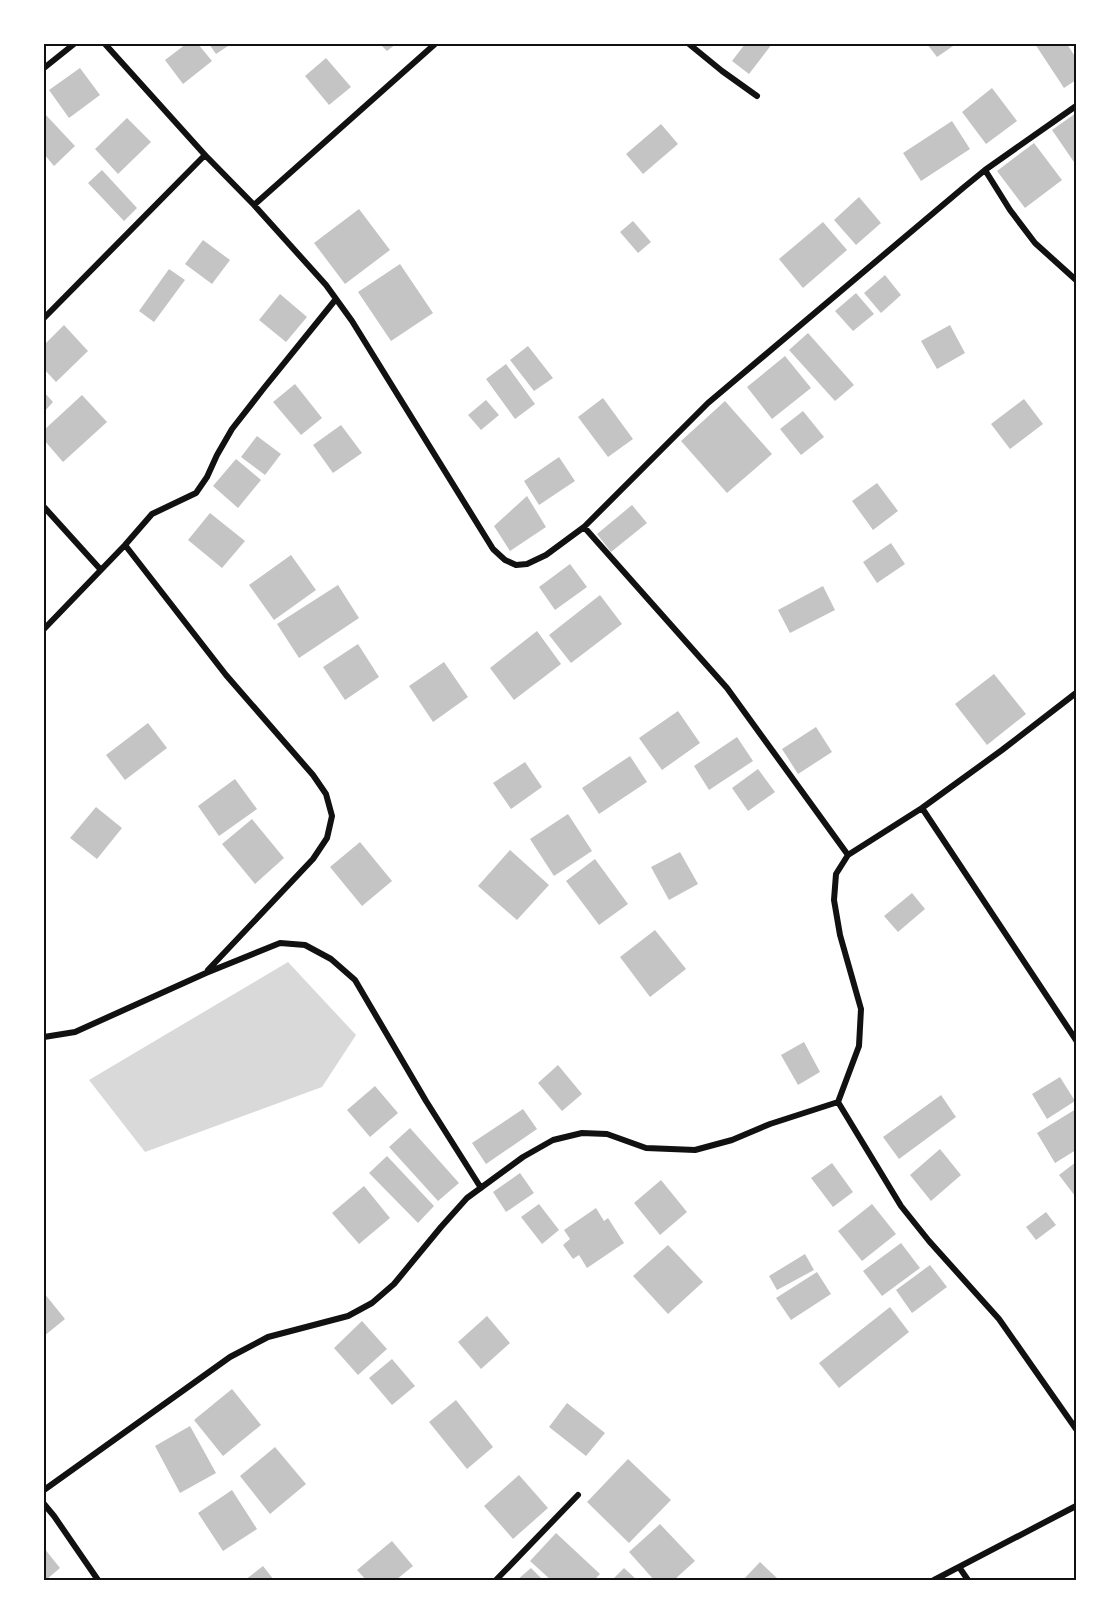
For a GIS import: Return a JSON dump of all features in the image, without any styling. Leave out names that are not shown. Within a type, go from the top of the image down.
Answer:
[{"type":"street","points":[[44,68],[74,44]]},
{"type":"street","points":[[105,44],[326,285],[352,321],[493,549],[505,560],[516,565],[527,564],[546,555],[584,527],[708,403],[916,226],[986,170],[1077,106]]},
{"type":"street","points":[[254,205],[435,44]]},
{"type":"street","points":[[689,44],[757,96]]},
{"type":"street","points":[[44,318],[205,155]]},
{"type":"street","points":[[986,170],[1010,210],[1035,243],[1077,280]]},
{"type":"street","points":[[44,629],[153,514],[196,493],[232,429],[336,299]]},
{"type":"street","points":[[44,507],[101,570]]},
{"type":"street","points":[[584,527],[727,688],[848,855]]},
{"type":"street","points":[[125,545],[226,675],[313,774],[326,794],[332,816],[327,838],[313,859],[206,973]]},
{"type":"street","points":[[838,1102],[859,1046],[861,1009],[840,935],[834,900],[836,874],[848,855],[921,808],[1077,693]]},
{"type":"street","points":[[921,808],[1077,1040]]},
{"type":"street","points":[[44,1037],[75,1032],[206,973],[280,943],[305,945],[331,959],[355,980],[426,1101],[481,1188]]},
{"type":"street","points":[[44,1491],[230,1357],[268,1337],[348,1316],[372,1303],[394,1284],[467,1198],[523,1157],[553,1140],[582,1133],[606,1134],[646,1148],[695,1150],[732,1140],[770,1124],[838,1102]]},
{"type":"street","points":[[838,1102],[900,1206],[999,1319],[1077,1429]]},
{"type":"street","points":[[496,1581],[578,1495]]},
{"type":"street","points":[[44,1504],[98,1581]]},
{"type":"street","points":[[934,1581],[1077,1506]]},
{"type":"street","points":[[959,1567],[968,1581]]},
{"type":"shaded area","points":[[288,962],[356,1035],[322,1087],[145,1152],[89,1080]]},
{"type":"building","points":[[186,44],[198,44],[212,61],[183,84],[165,60]]},
{"type":"building","points":[[209,44],[231,44],[216,54]]},
{"type":"building","points":[[380,44],[396,44],[387,51]]},
{"type":"building","points":[[745,44],[772,44],[749,74],[732,61]]},
{"type":"building","points":[[927,44],[956,44],[937,57]]},
{"type":"building","points":[[1035,44],[1067,44],[1076,58],[1076,80],[1064,88]]},
{"type":"building","points":[[326,58],[351,87],[329,105],[305,76]]},
{"type":"building","points":[[80,68],[100,95],[69,118],[49,90]]},
{"type":"building","points":[[992,88],[1017,121],[986,144],[962,112]]},
{"type":"building","points":[[44,113],[75,146],[54,166],[44,154]]},
{"type":"building","points":[[1076,113],[1076,165],[1052,130]]},
{"type":"building","points":[[127,118],[151,142],[118,174],[95,149]]},
{"type":"building","points":[[952,121],[970,149],[921,181],[903,153]]},
{"type":"building","points":[[661,124],[678,144],[643,174],[626,154]]},
{"type":"building","points":[[1034,143],[1062,180],[1025,208],[997,171]]},
{"type":"building","points":[[102,170],[137,208],[124,221],[88,183]]},
{"type":"building","points":[[859,197],[881,223],[856,245],[834,220]]},
{"type":"building","points":[[359,209],[390,250],[345,284],[314,243]]},
{"type":"building","points":[[633,221],[651,242],[638,253],[620,232]]},
{"type":"building","points":[[823,222],[847,250],[803,288],[779,259]]},
{"type":"building","points":[[203,240],[230,260],[212,284],[185,264]]},
{"type":"building","points":[[400,264],[433,313],[391,341],[358,292]]},
{"type":"building","points":[[169,269],[185,280],[154,322],[139,311]]},
{"type":"building","points":[[885,275],[901,295],[881,313],[864,293]]},
{"type":"building","points":[[856,293],[874,314],[853,331],[835,311]]},
{"type":"building","points":[[280,294],[307,317],[286,342],[259,320]]},
{"type":"building","points":[[64,325],[88,351],[56,382],[44,369],[44,345]]},
{"type":"building","points":[[950,325],[965,353],[937,369],[921,341]]},
{"type":"building","points":[[808,333],[854,385],[835,401],[789,350]]},
{"type":"building","points":[[528,346],[553,378],[534,391],[510,360]]},
{"type":"building","points":[[785,356],[811,388],[772,419],[747,387]]},
{"type":"building","points":[[506,364],[535,404],[515,419],[486,379]]},
{"type":"building","points":[[295,384],[322,418],[301,435],[273,402]]},
{"type":"building","points":[[44,392],[53,402],[44,412]]},
{"type":"building","points":[[82,395],[107,422],[63,462],[44,440],[44,430]]},
{"type":"building","points":[[603,398],[633,439],[608,457],[578,417]]},
{"type":"building","points":[[1024,399],[1043,424],[1010,449],[991,424]]},
{"type":"building","points":[[486,400],[499,415],[481,430],[468,415]]},
{"type":"building","points":[[725,401],[772,454],[727,493],[681,441]]},
{"type":"building","points":[[803,411],[824,437],[801,455],[780,429]]},
{"type":"building","points":[[341,425],[362,453],[333,473],[313,445]]},
{"type":"building","points":[[257,436],[281,454],[265,475],[241,457]]},
{"type":"building","points":[[559,457],[575,481],[539,505],[524,481]]},
{"type":"building","points":[[236,459],[261,480],[238,508],[213,486]]},
{"type":"building","points":[[877,483],[898,511],[873,530],[852,501]]},
{"type":"building","points":[[527,496],[546,527],[510,551],[494,526]]},
{"type":"building","points":[[632,505],[647,523],[611,552],[597,534]]},
{"type":"building","points":[[210,513],[245,541],[222,568],[188,540]]},
{"type":"building","points":[[891,543],[905,564],[877,583],[863,562]]},
{"type":"building","points":[[291,555],[316,590],[274,620],[249,585]]},
{"type":"building","points":[[570,564],[587,587],[555,610],[539,587]]},
{"type":"building","points":[[338,585],[359,618],[299,658],[277,624]]},
{"type":"building","points":[[823,586],[835,610],[790,633],[778,610]]},
{"type":"building","points":[[600,595],[622,624],[571,663],[549,635]]},
{"type":"building","points":[[537,631],[561,664],[514,700],[490,668]]},
{"type":"building","points":[[358,644],[379,677],[345,700],[323,667]]},
{"type":"building","points":[[444,662],[468,697],[433,722],[409,686]]},
{"type":"building","points":[[994,674],[1026,714],[987,745],[955,704]]},
{"type":"building","points":[[678,711],[700,743],[662,770],[639,738]]},
{"type":"building","points":[[148,723],[167,748],[125,780],[106,755]]},
{"type":"building","points":[[816,727],[832,752],[798,774],[782,749]]},
{"type":"building","points":[[737,737],[753,761],[709,790],[694,766]]},
{"type":"building","points":[[630,756],[647,782],[599,814],[582,788]]},
{"type":"building","points":[[525,762],[542,787],[511,809],[493,783]]},
{"type":"building","points":[[758,769],[775,792],[748,811],[732,788]]},
{"type":"building","points":[[235,779],[257,809],[219,836],[198,806]]},
{"type":"building","points":[[96,807],[122,828],[97,859],[70,838]]},
{"type":"building","points":[[568,814],[592,851],[554,876],[530,839]]},
{"type":"building","points":[[252,819],[284,858],[255,884],[222,844]]},
{"type":"building","points":[[360,842],[392,881],[362,906],[330,867]]},
{"type":"building","points":[[510,850],[549,885],[517,920],[478,886]]},
{"type":"building","points":[[680,852],[698,884],[669,900],[651,867]]},
{"type":"building","points":[[595,859],[628,904],[599,925],[566,881]]},
{"type":"building","points":[[912,893],[925,909],[898,932],[884,916]]},
{"type":"building","points":[[655,930],[686,969],[650,997],[620,957]]},
{"type":"building","points":[[804,1042],[820,1072],[798,1085],[781,1055]]},
{"type":"building","points":[[558,1065],[582,1094],[562,1111],[538,1083]]},
{"type":"building","points":[[1060,1077],[1075,1101],[1047,1119],[1032,1094]]},
{"type":"building","points":[[375,1086],[398,1113],[370,1137],[347,1110]]},
{"type":"building","points":[[941,1095],[956,1117],[899,1159],[883,1137]]},
{"type":"building","points":[[523,1109],[537,1129],[486,1164],[472,1143]]},
{"type":"building","points":[[1076,1109],[1076,1150],[1055,1163],[1037,1133]]},
{"type":"building","points":[[410,1128],[459,1183],[438,1201],[389,1147]]},
{"type":"building","points":[[940,1149],[961,1175],[931,1201],[910,1175]]},
{"type":"building","points":[[387,1156],[434,1206],[418,1223],[369,1173]]},
{"type":"building","points":[[1076,1162],[1076,1195],[1075,1196],[1059,1175]]},
{"type":"building","points":[[832,1163],[853,1192],[833,1207],[811,1178]]},
{"type":"building","points":[[520,1173],[534,1193],[506,1212],[493,1192]]},
{"type":"building","points":[[661,1180],[687,1212],[660,1235],[634,1203]]},
{"type":"building","points":[[364,1186],[390,1218],[359,1244],[332,1213]]},
{"type":"building","points":[[539,1204],[559,1230],[542,1244],[521,1217]]},
{"type":"building","points":[[872,1204],[896,1234],[862,1261],[838,1231]]},
{"type":"building","points":[[596,1208],[604,1221],[608,1218],[624,1243],[587,1268],[579,1255],[573,1259],[563,1245],[570,1239],[564,1230]]},
{"type":"building","points":[[1046,1212],[1056,1225],[1036,1240],[1026,1227]]},
{"type":"building","points":[[901,1243],[920,1268],[882,1296],[863,1271]]},
{"type":"building","points":[[668,1245],[703,1282],[668,1314],[633,1276]]},
{"type":"building","points":[[805,1254],[814,1270],[777,1290],[769,1276]]},
{"type":"building","points":[[930,1265],[947,1287],[912,1313],[896,1290]]},
{"type":"building","points":[[817,1272],[831,1294],[791,1320],[776,1298]]},
{"type":"building","points":[[44,1293],[65,1319],[44,1336]]},
{"type":"building","points":[[890,1307],[909,1332],[839,1388],[819,1363]]},
{"type":"building","points":[[487,1316],[510,1343],[481,1369],[458,1342]]},
{"type":"building","points":[[362,1321],[387,1349],[358,1375],[334,1348]]},
{"type":"building","points":[[392,1359],[415,1386],[392,1405],[369,1378]]},
{"type":"building","points":[[232,1389],[261,1425],[223,1456],[194,1420]]},
{"type":"building","points":[[456,1400],[493,1447],[467,1469],[429,1422]]},
{"type":"building","points":[[567,1403],[605,1433],[586,1456],[549,1427]]},
{"type":"building","points":[[190,1426],[216,1473],[180,1493],[155,1446]]},
{"type":"building","points":[[275,1447],[306,1484],[270,1514],[240,1476]]},
{"type":"building","points":[[628,1459],[671,1500],[629,1543],[587,1502]]},
{"type":"building","points":[[519,1475],[548,1508],[513,1539],[484,1506]]},
{"type":"building","points":[[232,1490],[257,1529],[223,1551],[198,1513]]},
{"type":"building","points":[[660,1524],[695,1561],[674,1580],[654,1580],[629,1552]]},
{"type":"building","points":[[556,1533],[600,1574],[594,1580],[551,1580],[530,1561]]},
{"type":"building","points":[[392,1541],[413,1566],[396,1580],[366,1580],[357,1570]]},
{"type":"building","points":[[44,1548],[60,1568],[46,1580],[44,1580]]},
{"type":"building","points":[[760,1562],[779,1580],[743,1580]]},
{"type":"building","points":[[263,1566],[274,1580],[245,1580]]},
{"type":"building","points":[[531,1568],[543,1580],[517,1580]]},
{"type":"building","points":[[624,1568],[637,1580],[612,1580]]}]
